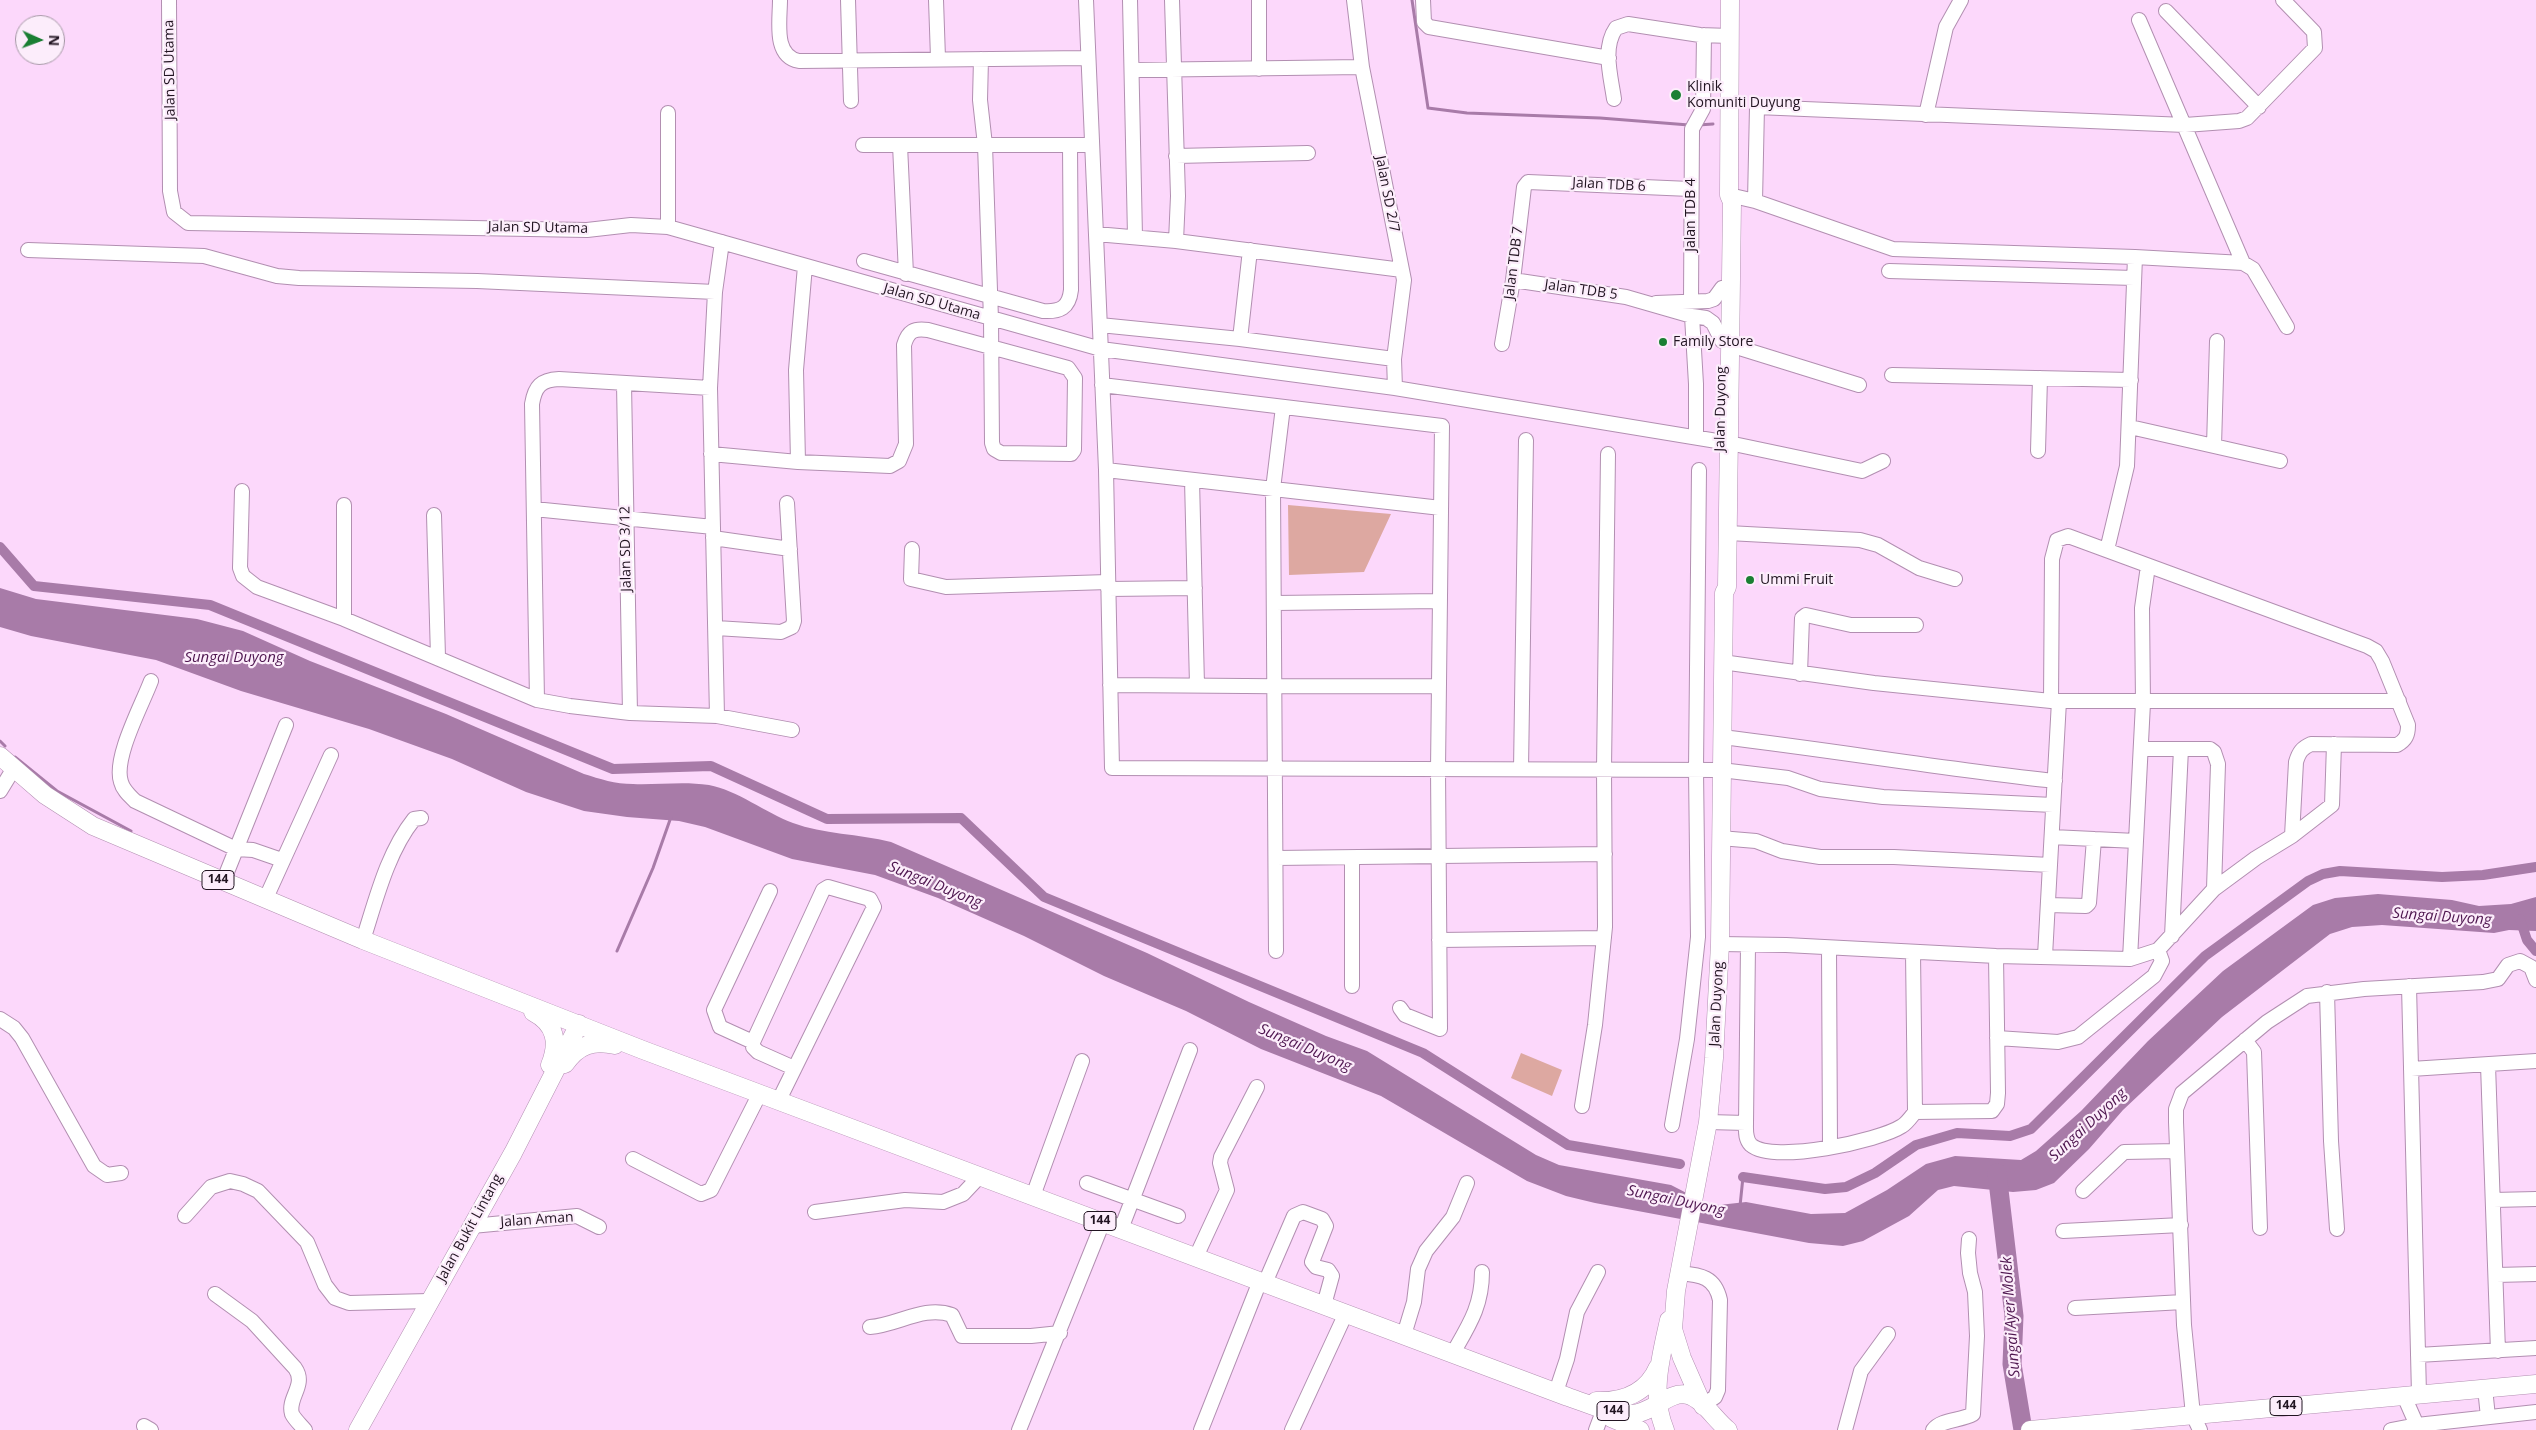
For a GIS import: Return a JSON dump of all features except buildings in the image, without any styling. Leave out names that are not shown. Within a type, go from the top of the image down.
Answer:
[{"type":"main road","name":"Jalan Duyong","points":[[1724,593],[1718,586],[1725,442],[1726,343],[1732,202],[1729,195],[1730,0]]},
{"type":"main road","name":"Jalan Duyong","points":[[1726,343],[1722,288],[1723,201],[1729,195]]},
{"type":"main road","name":"Jalan Duyong","points":[[1703,1405],[1676,1343],[1674,1329],[1676,1291],[1708,1122],[1714,1058],[1720,944],[1722,662],[1724,593],[1727,587],[1728,533],[1725,442]]},
{"type":"main road","name":"144","points":[[0,756],[45,795],[93,826],[363,940],[643,1050],[1562,1395],[1619,1413],[1642,1413],[1658,1406],[1670,1397],[1686,1394],[1703,1405],[1728,1430]]},
{"type":"main road","points":[[478,985],[543,1018],[556,1038],[556,1051],[532,1115]]},
{"type":"main road","name":"Jalan Bukit Lintang","points":[[358,1430],[472,1226],[579,1024]]},
{"type":"main road","points":[[532,1115],[567,1061],[579,1048],[601,1042],[643,1050]]},
{"type":"main road","points":[[1665,1430],[1658,1406],[1660,1361],[1676,1291]]},
{"type":"main road","points":[[1562,1395],[1598,1401],[1615,1401],[1626,1398],[1648,1385],[1660,1361]]},
{"type":"main road","name":"144","points":[[2030,1430],[2197,1423],[2412,1395],[2536,1384]]},
{"type":"main road","name":"144","points":[[1562,1395],[1599,1422],[1633,1428]]},
{"type":"main road","points":[[1703,1405],[1710,1430]]},
{"type":"street","name":"Jalan SD Utama","points":[[168,0],[170,191],[174,212],[188,224],[587,230],[631,226],[668,227],[1101,349],[1395,388],[1725,442],[1862,471],[1883,461]]},
{"type":"street","points":[[780,0],[781,45],[784,54],[790,59],[1088,58]]},
{"type":"street","points":[[848,0],[850,101]]},
{"type":"street","points":[[936,0],[938,58]]},
{"type":"street","points":[[1086,0],[1106,470],[1112,768],[1696,769],[1788,778],[1820,789],[1882,797],[2053,805]]},
{"type":"street","points":[[1130,0],[1135,236]]},
{"type":"street","points":[[1172,0],[1176,241]]},
{"type":"street","points":[[1259,0],[1259,69]]},
{"type":"street","name":"Jalan SD 2/7","points":[[1354,0],[1362,67],[1402,270],[1403,290],[1394,359],[1395,388]]},
{"type":"street","points":[[1423,0],[1424,22],[1429,27],[1609,58]]},
{"type":"street","points":[[1926,115],[1946,27],[1961,0]]},
{"type":"street","points":[[1755,201],[1757,107],[1926,115],[2189,135],[2247,118],[2315,48],[2314,32],[2283,0]]},
{"type":"street","points":[[2166,11],[2258,107]]},
{"type":"street","points":[[2139,20],[2243,263]]},
{"type":"street","points":[[1614,99],[1609,58],[1612,34],[1616,28],[1622,25],[1704,35],[1730,36]]},
{"type":"street","name":"Jalan TDB 4","points":[[1691,300],[1690,189],[1694,125],[1703,109],[1704,35]]},
{"type":"street","points":[[711,454],[880,468],[890,466],[899,460],[906,444],[904,345],[906,336],[912,330],[928,330],[991,347],[1068,368],[1073,372],[1076,396],[1076,439],[1074,450],[1071,454],[1001,453],[994,449],[992,443],[991,347],[991,319],[985,145],[980,100],[981,59]]},
{"type":"street","points":[[1132,70],[1174,71],[1362,67]]},
{"type":"street","points":[[668,112],[668,227]]},
{"type":"street","points":[[863,145],[1092,145]]},
{"type":"street","points":[[900,145],[906,274]]},
{"type":"street","points":[[864,262],[1043,311],[1059,311],[1068,304],[1071,290],[1070,145]]},
{"type":"street","points":[[1176,156],[1308,153]]},
{"type":"street","name":"Jalan TDB 6","points":[[1528,182],[1690,189]]},
{"type":"street","name":"Jalan TDB 7","points":[[1502,344],[1513,280],[1524,187],[1528,182]]},
{"type":"street","points":[[1729,195],[1755,201],[1894,249],[2135,256],[2243,263],[2253,270],[2287,327]]},
{"type":"street","points":[[1096,234],[1135,236],[1402,270]]},
{"type":"street","points":[[717,716],[710,388],[715,292],[722,242]]},
{"type":"street","points":[[28,250],[204,256],[277,276],[299,278],[477,282],[715,292]]},
{"type":"street","points":[[1240,339],[1250,250]]},
{"type":"street","points":[[2107,550],[2127,466],[2130,427],[2135,256]]},
{"type":"street","points":[[798,462],[796,370],[805,266]]},
{"type":"street","points":[[1889,270],[2134,278]]},
{"type":"street","name":"Jalan TDB 5","points":[[1513,280],[1626,297],[1692,316],[1706,318],[1713,323],[1726,343]]},
{"type":"street","points":[[1648,304],[1691,300],[1708,301],[1714,299],[1722,288]]},
{"type":"street","points":[[1692,316],[1696,384],[1696,437]]},
{"type":"street","points":[[1100,325],[1240,339],[1394,359]]},
{"type":"street","points":[[2214,446],[2217,341]]},
{"type":"street","points":[[1726,343],[1859,385]]},
{"type":"street","points":[[1892,375],[2131,380]]},
{"type":"street","points":[[2038,450],[2040,378]]},
{"type":"street","points":[[537,700],[532,404],[536,386],[542,382],[559,379],[710,388]]},
{"type":"street","name":"Jalan SD 3/12","points":[[624,384],[630,713]]},
{"type":"street","points":[[1102,385],[1442,426],[1438,769],[1440,1029],[1405,1015],[1400,1008]]},
{"type":"street","points":[[1276,951],[1274,489],[1283,407]]},
{"type":"street","points":[[2130,427],[2280,460]]},
{"type":"street","points":[[1521,769],[1526,440]]},
{"type":"street","points":[[1582,1106],[1595,1025],[1604,938],[1608,454]]},
{"type":"street","points":[[1106,470],[1441,508]]},
{"type":"street","points":[[1672,1125],[1687,1039],[1698,937],[1696,769],[1699,470]]},
{"type":"street","points":[[1192,480],[1197,684]]},
{"type":"street","points":[[242,491],[240,568],[243,576],[257,587],[344,619],[537,700],[630,713],[717,716],[792,730]]},
{"type":"street","points":[[716,628],[781,632],[792,627],[794,621],[788,503]]},
{"type":"street","points":[[344,505],[344,619]]},
{"type":"street","points":[[534,509],[626,518],[790,549]]},
{"type":"street","points":[[434,515],[438,657]]},
{"type":"street","points":[[1728,533],[1860,540],[1878,545],[1919,568],[1955,579]]},
{"type":"street","points":[[2045,956],[2054,781],[2054,548],[2057,540],[2068,536],[2368,646],[2376,652],[2382,661],[2399,701],[2408,725],[2408,734],[2404,741],[2396,745],[2311,744],[2304,747],[2298,753],[2296,762],[2292,836]]},
{"type":"street","points":[[912,549],[911,579],[946,587],[1108,585],[1195,588]]},
{"type":"street","points":[[2130,958],[2143,703],[2142,608],[2148,566]]},
{"type":"street","points":[[1274,603],[1440,601]]},
{"type":"street","points":[[1800,674],[1802,618],[1806,614],[1851,625],[1916,625]]},
{"type":"street","points":[[1722,662],[1800,674],[2055,701],[2143,703],[2399,701]]},
{"type":"street","points":[[151,681],[121,758],[120,769],[123,787],[135,801],[236,848],[253,850],[282,860]]},
{"type":"street","points":[[1110,685],[1197,684],[1275,688],[1439,686]]},
{"type":"street","points":[[223,882],[286,725]]},
{"type":"street","points":[[1721,737],[1877,757],[1958,771],[2054,781]]},
{"type":"street","points":[[1720,944],[1996,956],[2130,958],[2158,950],[2214,889],[2256,858],[2292,836],[2332,805],[2334,744]]},
{"type":"street","points":[[2141,748],[2210,749],[2217,757],[2214,889]]},
{"type":"street","points":[[2172,936],[2181,749]]},
{"type":"street","points":[[266,898],[331,755]]},
{"type":"street","points":[[0,791],[14,768]]},
{"type":"street","points":[[363,940],[382,881],[404,831],[414,819],[422,818]]},
{"type":"street","points":[[2052,837],[2136,841]]},
{"type":"street","points":[[1720,838],[1756,841],[1782,851],[1820,857],[1894,857],[2050,866]]},
{"type":"street","points":[[2048,904],[2086,906],[2090,904],[2094,839]]},
{"type":"street","points":[[1276,858],[1438,858],[1605,854]]},
{"type":"street","points":[[1352,858],[1352,986]]},
{"type":"street","points":[[778,1100],[794,1068],[874,907],[870,899],[828,887],[823,890],[753,1042],[753,1047],[758,1052],[794,1068]]},
{"type":"street","points":[[753,1042],[720,1027],[714,1010],[770,891]]},
{"type":"street","points":[[1439,940],[1604,938]]},
{"type":"street","points":[[1748,945],[1746,1137],[1752,1145],[1763,1150],[1799,1152],[1869,1140],[1901,1126],[1915,1112],[1992,1111],[1997,1104],[1998,1093],[1996,956]]},
{"type":"street","points":[[1829,948],[1830,1147]]},
{"type":"street","points":[[1997,1038],[2058,1042],[2078,1037],[2154,976],[2162,961],[2158,950]]},
{"type":"street","points":[[1912,953],[1915,1112]]},
{"type":"street","points":[[2197,1423],[2183,1302],[2176,1109],[2182,1093],[2245,1040],[2307,996],[2327,992],[2498,979],[2508,965],[2520,961],[2531,967],[2536,980]]},
{"type":"street","points":[[2410,986],[2418,1355],[2412,1395],[2418,1427]]},
{"type":"street","points":[[2327,992],[2330,1141],[2337,1229]]},
{"type":"street","points":[[0,1019],[14,1028],[22,1038],[94,1166],[108,1175],[121,1173]]},
{"type":"street","points":[[2245,1040],[2254,1052],[2260,1228]]},
{"type":"street","points":[[1121,1229],[1190,1050]]},
{"type":"street","points":[[1033,1196],[1082,1061]]},
{"type":"street","points":[[2411,1069],[2536,1061]]},
{"type":"street","points":[[2488,1065],[2498,1351]]},
{"type":"street","points":[[1196,1257],[1227,1190],[1220,1163],[1221,1157],[1257,1087]]},
{"type":"street","points":[[633,1159],[701,1194],[706,1194],[711,1190],[760,1093]]},
{"type":"street","points":[[1708,1122],[1746,1123]]},
{"type":"street","points":[[2084,1191],[2124,1152],[2177,1151]]},
{"type":"street","points":[[815,1212],[905,1200],[943,1202],[963,1194],[980,1176]]},
{"type":"street","points":[[185,1216],[211,1187],[230,1180],[243,1184],[258,1191],[307,1242],[325,1285],[335,1298],[349,1303],[429,1301]]},
{"type":"street","points":[[1087,1183],[1178,1216]]},
{"type":"street","points":[[1404,1335],[1414,1302],[1418,1269],[1426,1251],[1453,1217],[1467,1183]]},
{"type":"street","points":[[2493,1200],[2536,1199]]},
{"type":"street","points":[[1201,1430],[1263,1282],[1294,1216],[1303,1212],[1322,1219],[1326,1226],[1312,1262],[1316,1267],[1328,1270],[1332,1276],[1324,1305]]},
{"type":"street","name":"Jalan Aman","points":[[472,1226],[577,1216],[599,1227]]},
{"type":"street","points":[[1020,1430],[1103,1222]]},
{"type":"street","points":[[2063,1231],[2181,1225]]},
{"type":"street","points":[[1933,1430],[1942,1424],[1966,1418],[1972,1414],[1974,1409],[1975,1292],[1970,1273],[1969,1239]]},
{"type":"street","points":[[1453,1354],[1476,1312],[1481,1294],[1482,1272]]},
{"type":"street","points":[[1562,1395],[1577,1312],[1598,1272]]},
{"type":"street","points":[[1680,1273],[1707,1278],[1718,1290],[1720,1300],[1718,1390],[1715,1397],[1703,1405]]},
{"type":"street","points":[[2496,1275],[2536,1274]]},
{"type":"street","points":[[215,1294],[252,1322],[299,1373],[300,1385],[292,1410],[294,1418],[305,1430]]},
{"type":"street","points":[[2075,1308],[2183,1302]]},
{"type":"street","points":[[870,1327],[882,1326],[898,1319],[940,1310],[952,1315],[962,1336],[1031,1336],[1060,1333]]},
{"type":"street","points":[[1292,1430],[1346,1314]]},
{"type":"street","points":[[1845,1430],[1861,1371],[1888,1334]]},
{"type":"street","points":[[2418,1355],[2536,1348]]},
{"type":"street","points":[[2485,1388],[2488,1417]]},
{"type":"street","points":[[2391,1430],[2536,1412]]},
{"type":"shaded area","points":[[1288,505],[1391,514],[1364,572],[1289,575]]},
{"type":"shaded area","points":[[1521,1053],[1562,1070],[1552,1096],[1511,1078]]},
{"type":"water","name":"Sungai Duyong","points":[[0,588],[36,599],[197,619],[243,631],[310,661],[446,714],[584,774],[626,784],[690,783],[709,785],[730,792],[783,819],[805,827],[891,842],[1147,953],[1249,1002],[1326,1036],[1367,1051],[1536,1155],[1559,1165],[1671,1185],[1704,1202],[1719,1205],[1746,1202],[1811,1214],[1845,1213],[1887,1190],[1926,1164],[1955,1156],[2021,1160],[2036,1151],[2081,1111],[2148,1041],[2223,971],[2313,905],[2335,898],[2378,894],[2452,900],[2479,906],[2511,904],[2536,897],[2536,931],[2509,930],[2494,933],[2382,925],[2352,927],[2330,934],[2222,1017],[2123,1110],[2089,1149],[2054,1183],[2036,1190],[2013,1192],[1954,1186],[1938,1190],[1909,1216],[1863,1241],[1843,1246],[1809,1243],[1566,1196],[1527,1181],[1381,1096],[1261,1049],[1186,1011],[1104,976],[1024,936],[938,898],[875,875],[792,859],[705,827],[679,821],[584,811],[526,792],[452,759],[369,729],[241,691],[156,660],[31,636],[0,627]]},
{"type":"waterway","points":[[1412,0],[1428,108],[1467,113],[1600,118],[1689,125]]},
{"type":"waterway","points":[[1698,125],[1713,124]]},
{"type":"waterway","points":[[0,547],[34,586],[210,605],[613,769],[711,766],[827,819],[961,818],[1044,897],[1423,1053],[1568,1145],[1680,1164]]},
{"type":"waterway","points":[[0,741],[5,746]]},
{"type":"waterway","points":[[15,757],[57,791],[131,831]]},
{"type":"waterway","points":[[617,951],[653,868],[671,817]]},
{"type":"waterway","points":[[1743,1177],[1825,1189],[1846,1187],[1875,1173],[1916,1145],[1957,1133],[2010,1136],[2031,1129],[2205,956],[2308,881],[2323,874],[2340,871],[2442,877],[2483,875],[2536,867]]},
{"type":"waterway","points":[[2520,919],[2527,940],[2536,951]]},
{"type":"waterway","name":"Sungai Ayer Molek","points":[[1997,1173],[2014,1316],[2012,1364],[2023,1430]]},
{"type":"waterway","points":[[1740,1206],[1743,1177]]},
{"type":"place","name":"Klinik Komuniti Duyung","points":[[1676,95]]},
{"type":"place","name":"Family Store","points":[[1663,342]]},
{"type":"place","name":"Ummi Fruit","points":[[1750,580]]}]
